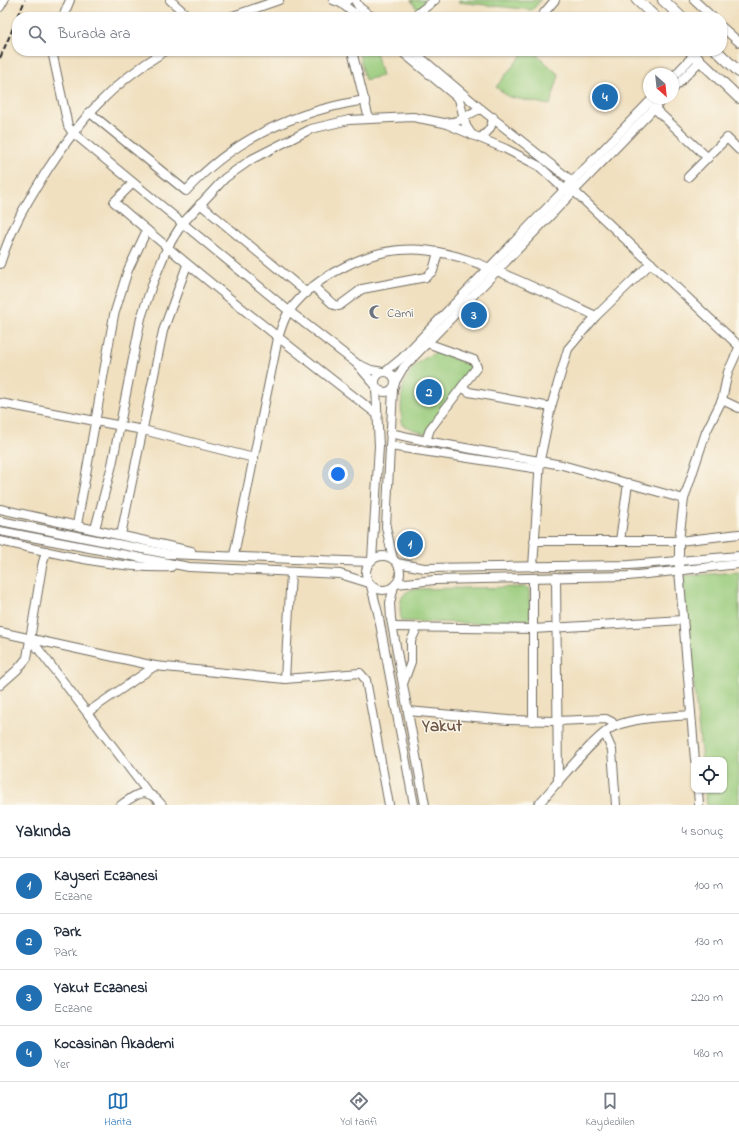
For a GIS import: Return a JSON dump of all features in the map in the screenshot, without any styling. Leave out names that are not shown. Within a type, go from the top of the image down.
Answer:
[{"type":"main road","points":[[637,0],[650,12]]},
{"type":"main road","points":[[663,0],[676,12]]},
{"type":"main road","points":[[696,56],[739,98]]},
{"type":"main road","points":[[722,56],[739,72]]},
{"type":"street","points":[[0,7],[4,0]]},
{"type":"street","points":[[65,12],[70,0]]},
{"type":"street","points":[[170,0],[183,12]]},
{"type":"street","points":[[244,12],[279,0]]},
{"type":"street","points":[[355,0],[359,7],[366,12]]},
{"type":"street","points":[[420,12],[435,0]]},
{"type":"street","points":[[545,12],[555,0]]},
{"type":"street","points":[[694,0],[707,12]]},
{"type":"street","points":[[341,1],[348,12]]},
{"type":"street","points":[[727,31],[739,42]]},
{"type":"street","points":[[53,56],[68,126],[72,132],[182,224],[356,363],[371,370],[392,375],[394,385],[390,433],[386,527],[400,574],[395,585],[390,610],[425,805]]},
{"type":"street","points":[[0,264],[16,220],[72,132],[89,112],[120,83],[158,56]]},
{"type":"street","points":[[353,56],[369,119]]},
{"type":"street","points":[[407,56],[459,99],[466,126],[476,137]]},
{"type":"street","points":[[419,56],[481,109],[573,182],[574,191]]},
{"type":"street","points":[[679,71],[694,56]]},
{"type":"street","points":[[679,79],[694,56]]},
{"type":"street","points":[[89,112],[186,191],[224,156],[271,128],[307,113],[365,100]]},
{"type":"street","points":[[356,363],[375,387],[385,393],[394,385],[400,372],[565,190],[647,104]]},
{"type":"street","points":[[414,805],[378,613],[366,570],[371,561],[379,446],[375,387],[377,376],[402,358],[494,269],[574,191],[658,104]]},
{"type":"street","points":[[654,108],[708,158]]},
{"type":"street","points":[[444,123],[465,118],[473,110],[481,109]]},
{"type":"street","points":[[95,529],[112,465],[118,426],[141,318],[167,248],[182,224],[225,178],[252,159],[311,129],[349,120],[413,117],[444,123],[506,149],[539,166],[565,190],[574,191],[739,347],[728,372],[722,400],[706,432],[684,499],[679,541],[679,566],[695,757]]},
{"type":"street","points":[[476,137],[488,133],[492,125],[493,117]]},
{"type":"street","points":[[688,177],[727,138],[739,150]]},
{"type":"street","points":[[133,183],[114,202],[167,248],[278,338],[378,415]]},
{"type":"street","points":[[200,204],[307,293]]},
{"type":"street","points":[[77,525],[94,421],[114,315],[128,270],[146,230]]},
{"type":"street","points":[[234,555],[278,338],[289,311],[314,287],[346,266],[379,253],[405,249],[438,252],[475,261],[596,316]]},
{"type":"street","points":[[314,287],[334,304],[339,306],[362,290],[426,277],[433,271],[438,252]]},
{"type":"street","points":[[533,567],[540,460],[551,407],[568,349],[596,316],[651,263]]},
{"type":"street","points":[[121,535],[162,331],[187,264]]},
{"type":"street","points":[[426,441],[430,429],[476,370],[476,362],[474,360],[427,343]]},
{"type":"street","points":[[462,388],[469,392],[551,407]]},
{"type":"street","points":[[722,400],[739,408]]},
{"type":"street","points":[[0,403],[143,430],[254,458]]},
{"type":"street","points":[[390,433],[426,441],[540,460],[684,499]]},
{"type":"street","points":[[390,446],[539,469]]},
{"type":"street","points":[[620,541],[628,483]]},
{"type":"street","points":[[0,509],[207,555]]},
{"type":"street","points":[[0,521],[138,550],[168,554],[234,555],[371,561],[382,556],[395,561],[424,568],[679,566],[739,564]]},
{"type":"street","points":[[0,531],[188,567]]},
{"type":"street","points":[[534,541],[679,541],[739,534]]},
{"type":"street","points":[[0,541],[46,551],[142,568],[188,567],[340,574],[370,584],[381,590],[387,590],[395,585],[435,580],[628,576],[739,556]]},
{"type":"street","points":[[0,685],[17,670],[27,658],[42,566],[46,551]]},
{"type":"street","points":[[285,679],[291,572]]},
{"type":"street","points":[[556,577],[556,721],[558,783]]},
{"type":"street","points":[[533,578],[533,721]]},
{"type":"street","points":[[393,627],[533,629],[683,620]]},
{"type":"street","points":[[403,685],[411,662],[411,641],[417,628]]},
{"type":"street","points":[[0,632],[155,666],[285,679],[356,673],[364,676],[389,805]]},
{"type":"street","points":[[30,638],[88,712],[149,794]]},
{"type":"street","points":[[88,712],[155,666]]},
{"type":"street","points":[[408,711],[508,720],[556,721],[606,719],[612,722],[614,726]]},
{"type":"street","points":[[538,805],[590,748],[614,726],[650,719],[691,715]]},
{"type":"street","points":[[605,734],[612,750],[616,805]]},
{"type":"street","points":[[698,793],[699,805]]},
{"type":"street","points":[[122,805],[136,794],[149,794],[156,797],[162,805]]},
{"type":"green space","points":[[411,0],[428,0],[429,2],[417,9]]},
{"type":"green space","points":[[459,0],[541,0],[532,10],[458,2]]},
{"type":"green space","points":[[360,56],[377,56],[382,76],[365,80]]},
{"type":"green space","points":[[521,56],[538,56],[559,75],[550,105],[509,97],[496,87]]},
{"type":"green space","points":[[438,352],[474,367],[425,434],[402,425],[401,402],[405,381],[410,372],[417,364]]},
{"type":"green space","points":[[739,572],[739,805],[707,805],[705,793],[727,793],[727,757],[702,757],[682,576]]},
{"type":"green space","points":[[525,587],[529,589],[530,625],[401,621],[400,606],[402,598],[404,594],[413,589]]},
{"type":"railway","points":[[20,12],[25,0]]},
{"type":"railway","points":[[0,58],[12,30]]},
{"type":"place","name":"Kocasinan Akademi","points":[[605,97]]},
{"type":"place","name":"Cami","points":[[376,312]]},
{"type":"place","name":"Yakut Eczanesi","points":[[474,315]]},
{"type":"place","name":"Park","points":[[429,392]]},
{"type":"place","name":"Kayseri Eczanesi","points":[[410,544]]},
{"type":"district","name":"Yakut","points":[[442,725]]}]
